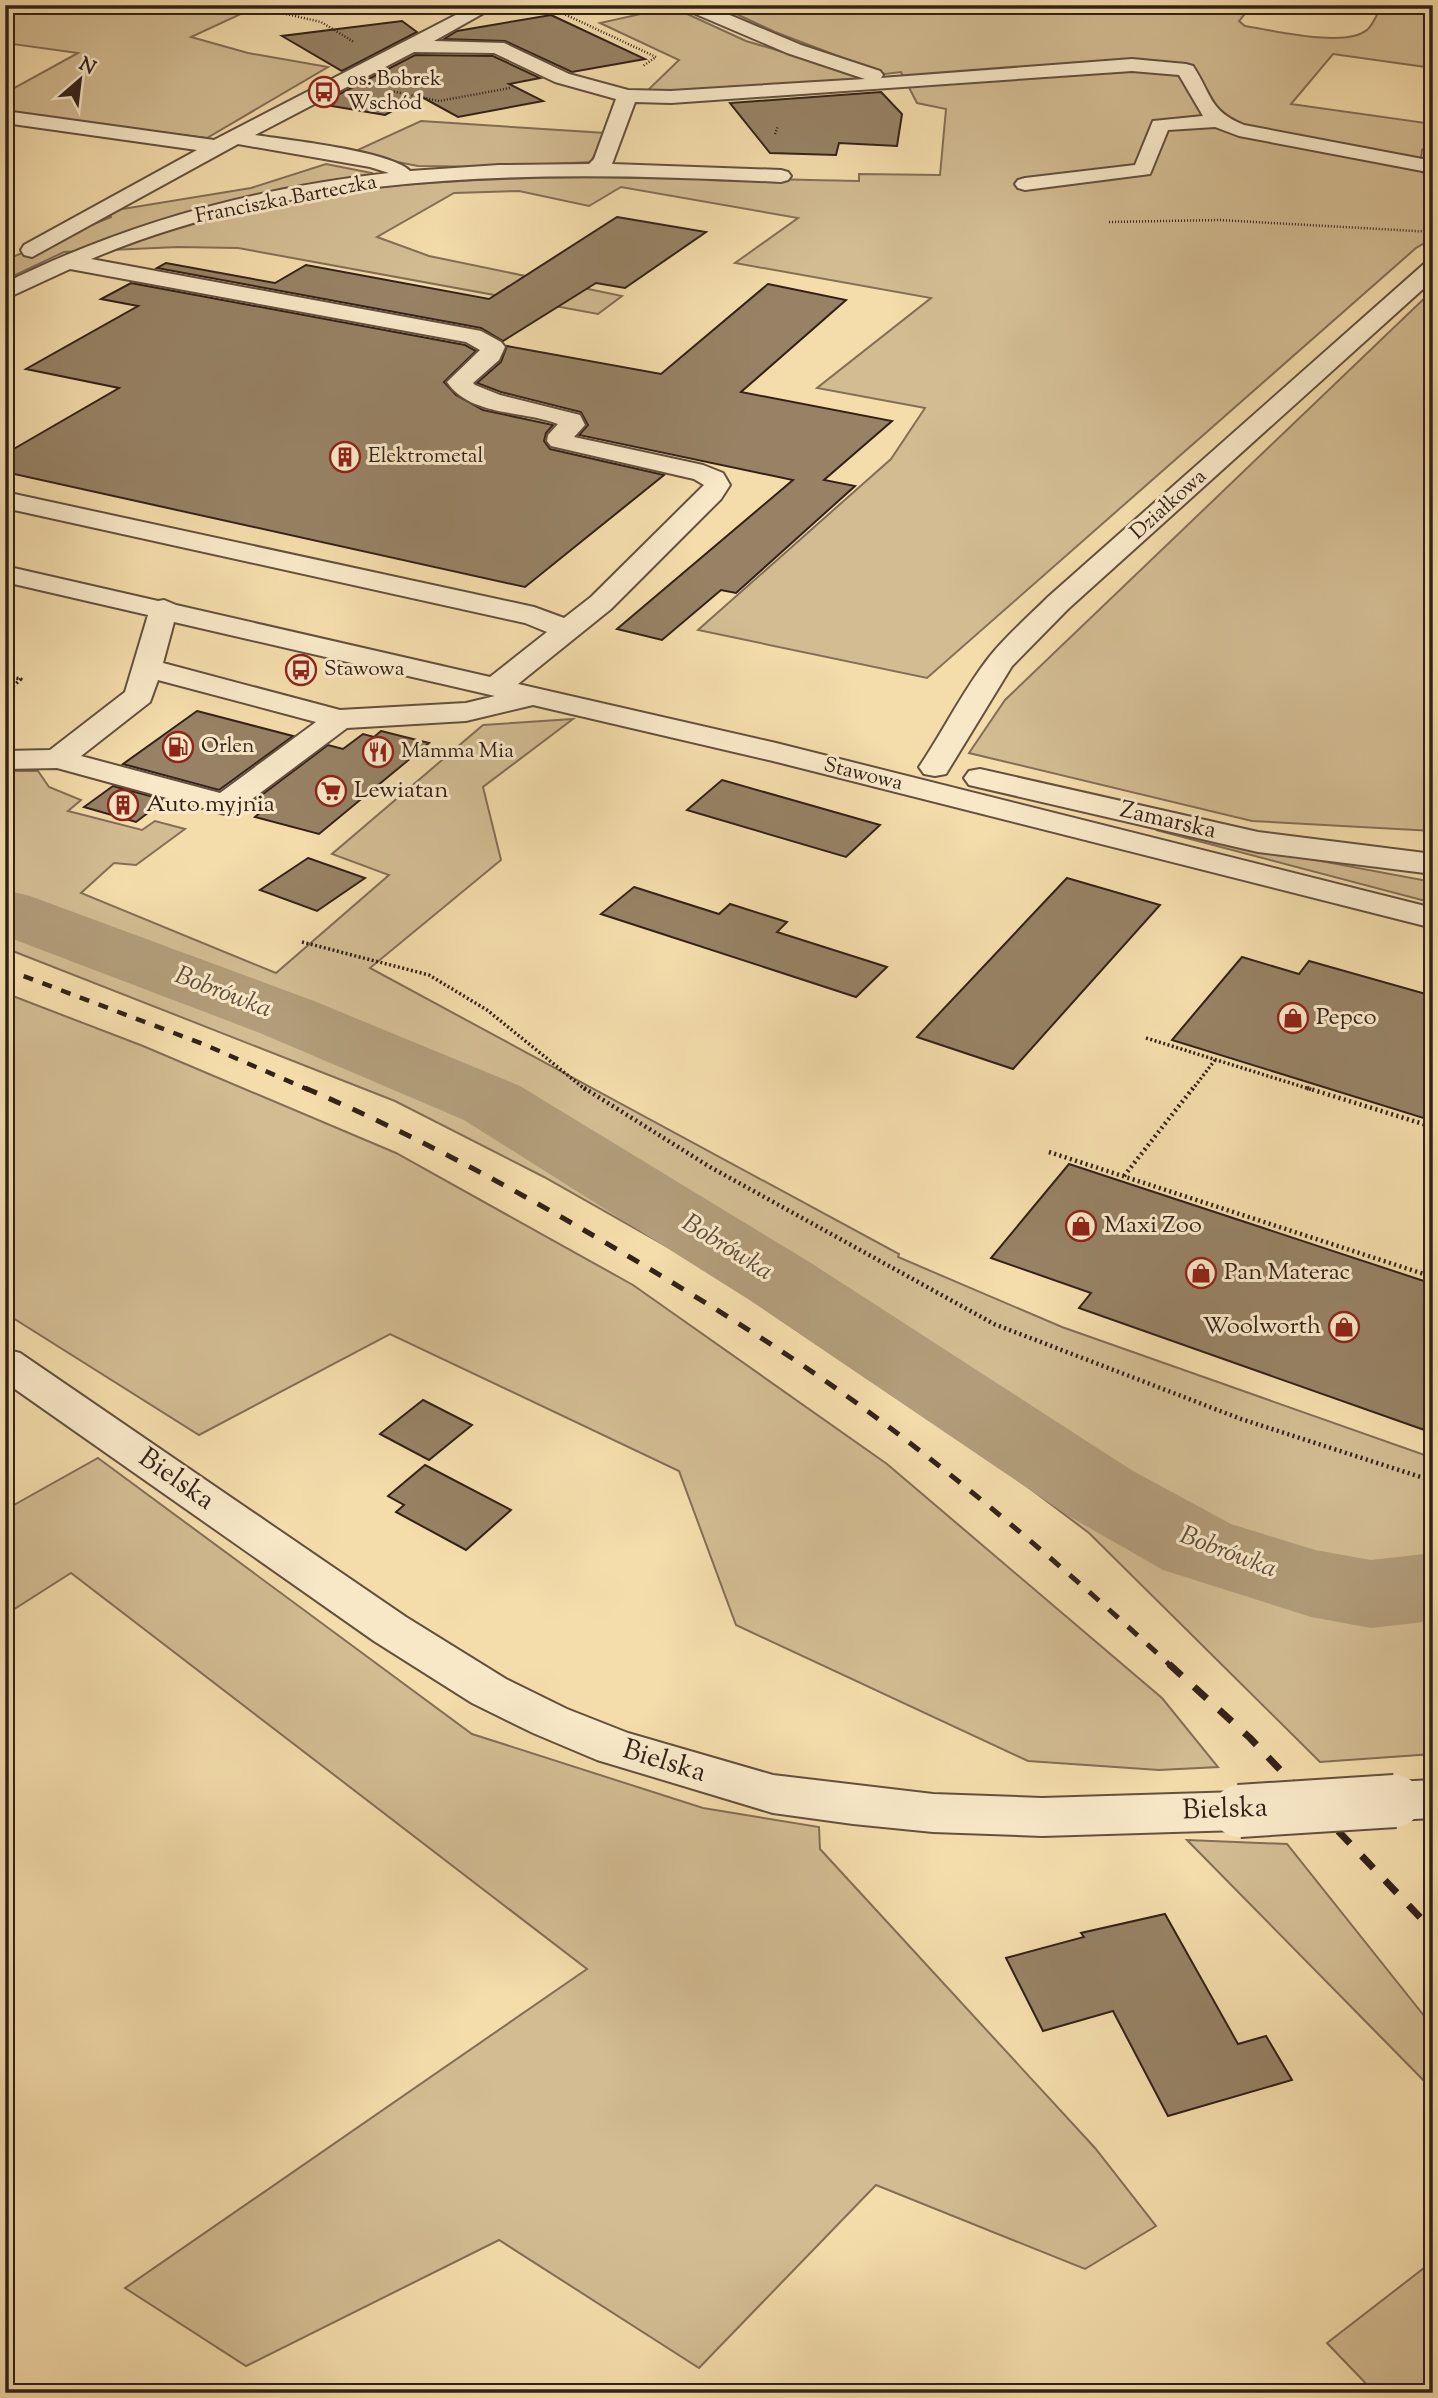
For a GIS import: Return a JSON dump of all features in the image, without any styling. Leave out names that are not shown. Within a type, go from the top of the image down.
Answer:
[{"type":"street","points":[[32,250],[226,142],[489,5]]},
{"type":"street","points":[[690,5],[794,50],[895,82]]},
{"type":"street","points":[[412,46],[497,47],[562,78],[617,94],[671,97],[1132,65],[1186,70],[1202,102],[1217,121]]},
{"type":"street","points":[[594,170],[603,162],[617,94]]},
{"type":"street","name":"Franciszka Barteczka","points":[[5,117],[374,162],[396,170],[405,178]]},
{"type":"street","points":[[1025,184],[1143,170],[1160,125],[1217,121],[1239,130],[1433,167]]},
{"type":"street","points":[[405,178],[594,170],[781,176]]},
{"type":"street","name":"Franciszka Barteczka","points":[[5,292],[70,262],[165,225],[270,200],[405,178]]},
{"type":"street","points":[[70,262],[473,336],[493,347],[491,355],[459,382],[463,389],[483,397],[572,419],[572,425],[561,435],[560,441],[702,473],[714,479],[717,485],[712,493],[601,603],[497,687]]},
{"type":"street","name":"Działkowa","points":[[925,778],[959,730],[979,692],[1002,660],[1058,603],[1433,268]]},
{"type":"street","points":[[5,499],[534,616],[567,630]]},
{"type":"street","points":[[5,574],[164,608],[139,696],[58,759]]},
{"type":"street","name":"Stawowa","points":[[164,608],[240,626],[275,657],[317,669],[366,679],[439,673],[925,778],[1433,918]]},
{"type":"street","points":[[147,668],[339,719],[466,712],[537,696]]},
{"type":"street","points":[[5,760],[58,759],[225,804],[339,719]]},
{"type":"street","name":"Zamarska","points":[[925,778],[1258,842],[1433,864]]},
{"type":"street","name":"Bielska","points":[[5,1362],[390,1629],[489,1691],[550,1721],[614,1747],[773,1794],[933,1813],[1042,1817],[1239,1811],[1414,1800]]},
{"type":"path","points":[[65,5],[108,12],[282,13],[321,22]]},
{"type":"path","points":[[560,12],[656,57],[617,94]]},
{"type":"path","points":[[343,80],[439,101],[562,78]]},
{"type":"path","points":[[775,134],[778,126]]},
{"type":"path","points":[[1109,222],[1219,220],[1433,233]]},
{"type":"path","points":[[5,689],[10,689],[21,678],[10,677]]},
{"type":"path","points":[[302,942],[429,975],[487,1010],[596,1098],[710,1167],[994,1324],[1241,1419],[1433,1481]]},
{"type":"path","points":[[1146,1038],[1433,1127]]},
{"type":"path","points":[[1124,1176],[1215,1060]]},
{"type":"path","points":[[1049,1152],[1433,1278]]},
{"type":"shaded area","points":[[5,5],[260,5],[191,37],[248,53],[328,67],[207,138],[5,113],[5,93],[78,53],[5,43]]},
{"type":"shaded area","points":[[717,5],[1183,5],[1202,9],[1207,5],[1252,5],[1239,21],[1245,26],[1290,34],[1344,38],[1358,35],[1368,29],[1382,5],[1433,5],[1433,68],[1333,54],[1291,104],[1433,124],[1433,140],[1422,150],[1420,171],[1433,178],[1433,238],[1416,248],[927,678],[698,630],[891,459],[925,408],[817,388],[931,298],[735,263],[798,218],[621,187],[589,206],[519,191],[454,193],[377,237],[429,256],[622,296],[598,314],[238,248],[178,247],[64,252],[5,280],[5,260],[111,217],[110,211],[251,188],[326,164],[372,173],[370,188],[492,179],[676,177],[859,181],[859,174],[940,175],[946,109],[917,103],[901,72],[885,74],[775,32]]},
{"type":"shaded area","points":[[672,7],[746,41],[857,74],[862,81],[688,93],[646,92],[679,60],[600,23]]},
{"type":"shaded area","points":[[421,121],[605,133],[591,162],[494,167],[418,166],[351,153]]},
{"type":"shaded area","points":[[1433,290],[1433,831],[1252,821],[969,753],[1005,700]]},
{"type":"shaded area","points":[[573,719],[483,787],[501,860],[370,968],[899,1254],[898,1257],[1062,1327],[1433,1458],[1433,1754],[1320,1762],[1089,1533],[894,1386],[726,1280],[544,1177],[395,1101],[5,948],[5,771],[38,771],[49,787],[81,800],[68,811],[142,830],[155,821],[185,829],[136,865],[114,863],[81,893],[276,973],[389,875],[332,854],[483,725]]},
{"type":"shaded area","points":[[1156,830],[1433,882],[1433,903]]},
{"type":"shaded area","points":[[5,993],[143,1046],[396,1153],[633,1285],[887,1464],[1162,1698],[1218,1767],[1159,1770],[1028,1761],[736,1625],[679,1471],[390,1334],[199,1435],[5,1313]]},
{"type":"shaded area","points":[[98,1458],[472,1734],[703,1808],[819,1827],[820,1849],[1095,2148],[1156,2226],[1085,2269],[876,2185],[699,2368],[499,2240],[246,2366],[125,2288],[587,1969],[71,1573],[5,1615],[5,1510]]},
{"type":"shaded area","points":[[1187,1840],[1287,1844],[1433,2027],[1433,2090]]},
{"type":"shaded area","points":[[1433,2261],[1433,2393],[1375,2393],[1327,2343]]},
{"type":"building","points":[[551,15],[645,59],[572,72],[505,41],[444,39],[457,31]]},
{"type":"building","points":[[402,21],[417,32],[342,71],[282,36]]},
{"type":"building","points":[[415,55],[493,56],[540,78],[509,84],[543,101],[458,117],[420,96],[385,115],[320,104]]},
{"type":"building","points":[[881,92],[902,114],[897,146],[839,143],[836,155],[770,153],[730,103]]},
{"type":"building","points":[[617,217],[706,232],[625,288],[596,283],[503,341],[481,328],[157,268],[166,263],[275,283],[306,265],[489,299]]},
{"type":"building","name":"Elektrometal","points":[[131,283],[465,345],[476,351],[444,382],[456,395],[483,410],[553,425],[546,433],[544,441],[550,449],[664,475],[525,587],[5,472],[5,454],[119,388],[26,369],[138,306],[101,299]]},
{"type":"building","points":[[768,284],[846,300],[741,392],[892,421],[824,480],[855,486],[736,593],[721,590],[662,640],[617,629],[793,480],[579,435],[588,425],[581,412],[501,392],[477,383],[501,362],[507,346],[661,374]]},
{"type":"building","points":[[197,711],[293,736],[219,790],[123,764]]},
{"type":"building","points":[[381,731],[429,743],[319,834],[255,817],[267,807],[251,803],[328,745],[343,749],[363,734],[374,737]]},
{"type":"building","points":[[722,780],[880,825],[846,857],[687,810]]},
{"type":"building","name":"Auto myjnia","points":[[113,786],[165,800],[136,822],[84,807]]},
{"type":"building","points":[[308,858],[365,878],[317,911],[260,890]]},
{"type":"building","points":[[1067,878],[1160,905],[1013,1069],[917,1037]]},
{"type":"building","points":[[634,887],[719,914],[730,904],[787,922],[777,932],[887,967],[856,997],[601,914]]},
{"type":"building","points":[[1242,957],[1299,974],[1309,961],[1433,996],[1433,1121],[1172,1040]]},
{"type":"building","points":[[1069,1164],[1433,1284],[1433,1433],[1079,1308],[1091,1293],[991,1258]]},
{"type":"building","points":[[423,1400],[472,1425],[429,1460],[380,1434]]},
{"type":"building","points":[[425,1465],[511,1510],[466,1550],[396,1512],[404,1505],[388,1496]]},
{"type":"building","points":[[1165,1914],[1238,2044],[1266,2036],[1292,2080],[1168,2116],[1113,2011],[1043,2031],[1006,1958],[1084,1937],[1081,1933]]},
{"type":"waterway","name":"Bobrówka","points":[[5,911],[287,1017],[492,1103],[781,1282],[1100,1493],[1197,1547],[1311,1583],[1371,1594],[1433,1587]]},
{"type":"railway","points":[[5,969],[203,1044],[309,1090]]},
{"type":"railway","points":[[305,1088],[388,1126],[510,1188],[660,1275],[788,1356],[851,1399],[956,1479],[1065,1571],[1171,1666]]},
{"type":"railway","points":[[1169,1664],[1250,1738],[1433,1931]]},
{"type":"place","name":"os. Bobrek Wschód","points":[[324,92]]},
{"type":"place","name":"Elektrometal","points":[[345,457]]},
{"type":"place","name":"Stawowa","points":[[301,670]]},
{"type":"place","name":"Orlen","points":[[178,747]]},
{"type":"place","name":"Mamma Mia","points":[[378,752]]},
{"type":"place","name":"Lewiatan","points":[[331,791]]},
{"type":"place","name":"Auto myjnia","points":[[123,805]]},
{"type":"place","name":"Pepco","points":[[1293,1018]]},
{"type":"place","name":"Maxi Zoo","points":[[1081,1226]]},
{"type":"place","name":"Pan Materac","points":[[1201,1273]]},
{"type":"place","name":"Woolworth","points":[[1344,1327]]}]
